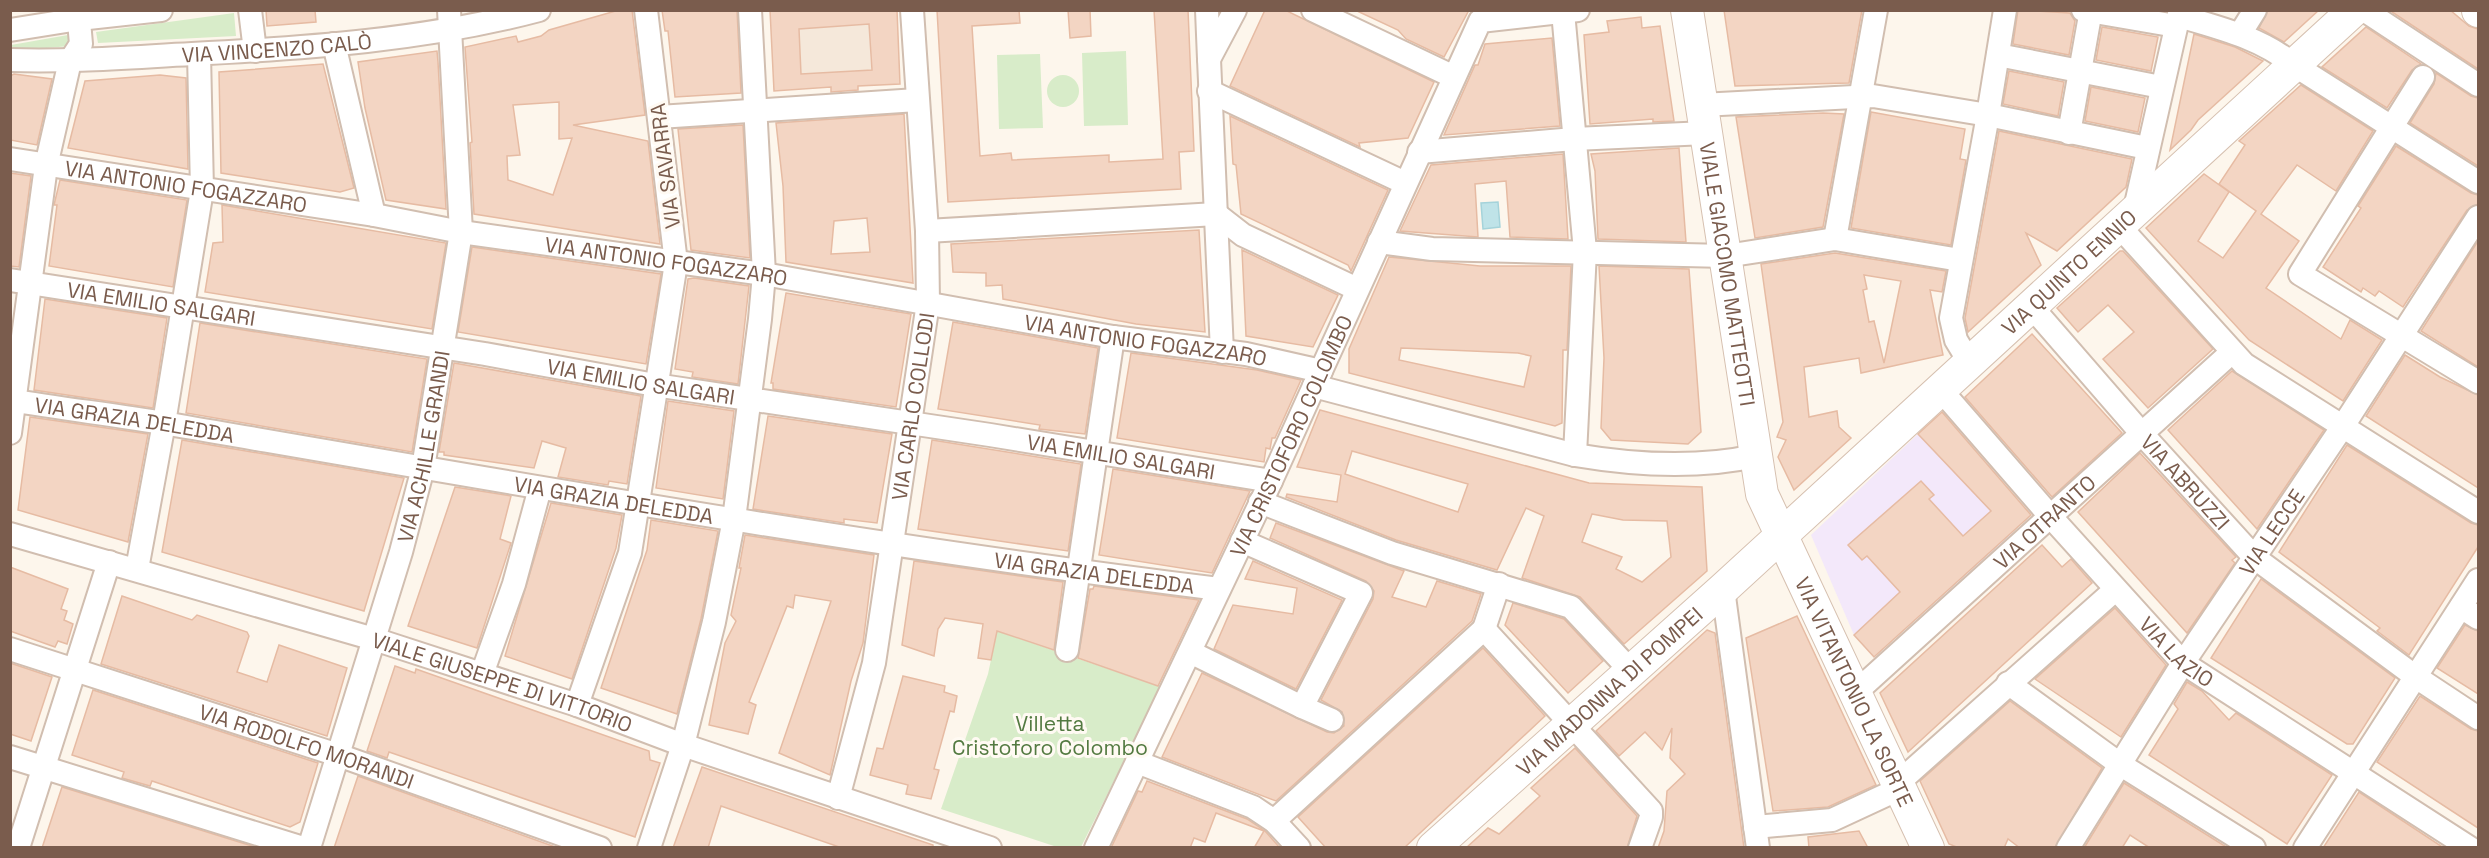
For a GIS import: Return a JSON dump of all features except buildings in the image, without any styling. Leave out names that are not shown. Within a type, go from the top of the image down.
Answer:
[{"type":"street","points":[[10,30],[78,15],[161,10]]},
{"type":"street","points":[[250,10],[255,51]]},
{"type":"street","name":"VIA VINCENZO CALÒ","points":[[10,60],[70,61],[255,51],[334,44],[449,20],[539,10]]},
{"type":"street","name":"VIA SAVARRA","points":[[577,705],[630,553],[640,502],[655,385],[676,263],[646,10]]},
{"type":"street","points":[[649,848],[683,746],[714,622],[734,519],[764,274],[750,10]]},
{"type":"street","name":"VIA CARLO COLLODI","points":[[838,798],[874,663],[928,303],[927,231],[912,10]]},
{"type":"street","points":[[1207,10],[1222,352]]},
{"type":"street","points":[[1313,10],[1454,77]]},
{"type":"street","name":"VIALE GIACOMO MATTEOTTI","points":[[1687,10],[1755,456],[1762,494],[1782,534]]},
{"type":"street","points":[[1835,239],[1876,10]]},
{"type":"street","points":[[1970,363],[1956,340],[1951,318],[1988,114],[2004,10]]},
{"type":"street","points":[[2240,34],[2255,10]]},
{"type":"street","name":"VIA QUINTO ENNIO","points":[[1782,534],[2354,10]]},
{"type":"street","points":[[2364,10],[2478,85]]},
{"type":"street","points":[[1571,11],[1574,139],[1585,251],[1575,455]]},
{"type":"street","name":"VIA CRISTOFORO COLOMBO","points":[[1096,848],[1271,481],[1480,21],[1571,11]]},
{"type":"street","points":[[2069,133],[2088,11],[2178,17],[2240,34],[2278,52],[2294,65],[2478,182]]},
{"type":"street","points":[[1209,59],[1233,12]]},
{"type":"street","points":[[10,433],[20,282],[70,61],[81,44],[78,15]]},
{"type":"street","points":[[2178,17],[2147,148],[2126,219],[2244,364],[2478,512]]},
{"type":"street","name":"VIA ACHILLE GRANDI","points":[[309,848],[402,552],[423,468],[461,232],[449,20]]},
{"type":"street","points":[[334,44],[374,215]]},
{"type":"street","points":[[136,569],[164,423],[202,190],[199,54]]},
{"type":"street","points":[[1998,55],[2161,87]]},
{"type":"street","points":[[2423,77],[2300,274],[2478,382]]},
{"type":"street","points":[[1209,91],[1405,183]]},
{"type":"street","points":[[1419,152],[1574,139],[1861,95],[1988,114],[2147,148]]},
{"type":"street","points":[[659,117],[917,100]]},
{"type":"street","name":"VIA ANTONIO FOGAZZARO","points":[[10,159],[374,215],[461,232],[764,274],[1113,337],[1222,352],[1575,455],[1607,460],[1700,465],[1755,456]]},
{"type":"street","points":[[927,231],[1216,214],[1243,235],[1357,289]]},
{"type":"street","name":"VIA LECCE","points":[[2068,848],[2183,663],[2343,426],[2478,217]]},
{"type":"street","points":[[1379,242],[1432,249],[1726,256],[1835,239],[1960,260]]},
{"type":"street","name":"VIA EMILIO SALGARI","points":[[20,282],[443,348],[655,385],[1097,452],[1271,481]]},
{"type":"street","name":"VIA ABRUZZI","points":[[2031,306],[2143,435],[2255,558],[2416,677],[2478,718]]},
{"type":"street","points":[[1067,650],[1113,337]]},
{"type":"street","name":"VIA OTRANTO","points":[[1856,692],[2143,435],[2232,352]]},
{"type":"street","name":"VIA LAZIO","points":[[1940,389],[2115,590],[2183,663],[2470,848]]},
{"type":"street","name":"VIA GRAZIA DELEDDA","points":[[13,401],[164,423],[734,519],[1079,572],[1219,588]]},
{"type":"street","points":[[482,674],[514,584],[540,488]]},
{"type":"street","points":[[1260,502],[1392,554],[1499,584],[1571,608],[1630,670]]},
{"type":"street","name":"VIALE GIUSEPPE DI VITTORIO","points":[[10,534],[374,639],[577,705],[683,746],[990,848]]},
{"type":"street","name":"VIA MADONNA DI POMPEI","points":[[1433,848],[1782,534]]},
{"type":"street","name":"VIA VITANTONIO LA SORTE","points":[[1782,534],[1928,848]]},
{"type":"street","points":[[1242,540],[1361,593],[1302,706]]},
{"type":"street","points":[[18,848],[109,562]]},
{"type":"street","points":[[2305,848],[2416,677],[2470,612],[2478,580]]},
{"type":"street","points":[[1274,821],[1484,629],[1499,584]]},
{"type":"street","points":[[1723,589],[1756,837],[1832,820],[1899,785],[2008,683],[2115,590]]},
{"type":"street","points":[[1484,629],[1651,811],[1640,848]]},
{"type":"street","name":"VIA RODOLFO MORANDI","points":[[10,649],[338,755],[600,848]]},
{"type":"street","points":[[1190,652],[1332,720]]},
{"type":"street","points":[[2008,683],[2121,765],[2254,848]]},
{"type":"street","points":[[10,757],[303,848]]},
{"type":"street","points":[[1137,762],[1253,807],[1274,821],[1299,848]]},
{"type":"shaded area","points":[[869,24],[872,85],[858,86],[857,72],[816,74],[816,88],[802,89],[799,29]]},
{"type":"shaded area","points":[[1918,434],[2013,533],[1874,657],[1854,635],[1811,535]]},
{"type":"green space","points":[[234,13],[236,36],[98,43],[96,32]]},
{"type":"green space","points":[[68,35],[70,46],[12,51],[11,45]]},
{"type":"green space","points":[[1126,51],[1128,125],[1084,126],[1082,53]]},
{"type":"green space","points":[[1040,54],[1043,128],[999,129],[997,55]]},
{"type":"green space","points":[[1063,75],[1074,80],[1079,91],[1074,102],[1063,107],[1052,102],[1047,91],[1052,80]]},
{"type":"green space","name":"Villetta Cristoforo Colombo","points":[[997,631],[1161,687],[1081,847],[1057,847],[941,809],[988,674]]},
{"type":"water","points":[[1498,202],[1500,227],[1483,229],[1481,203]]}]
